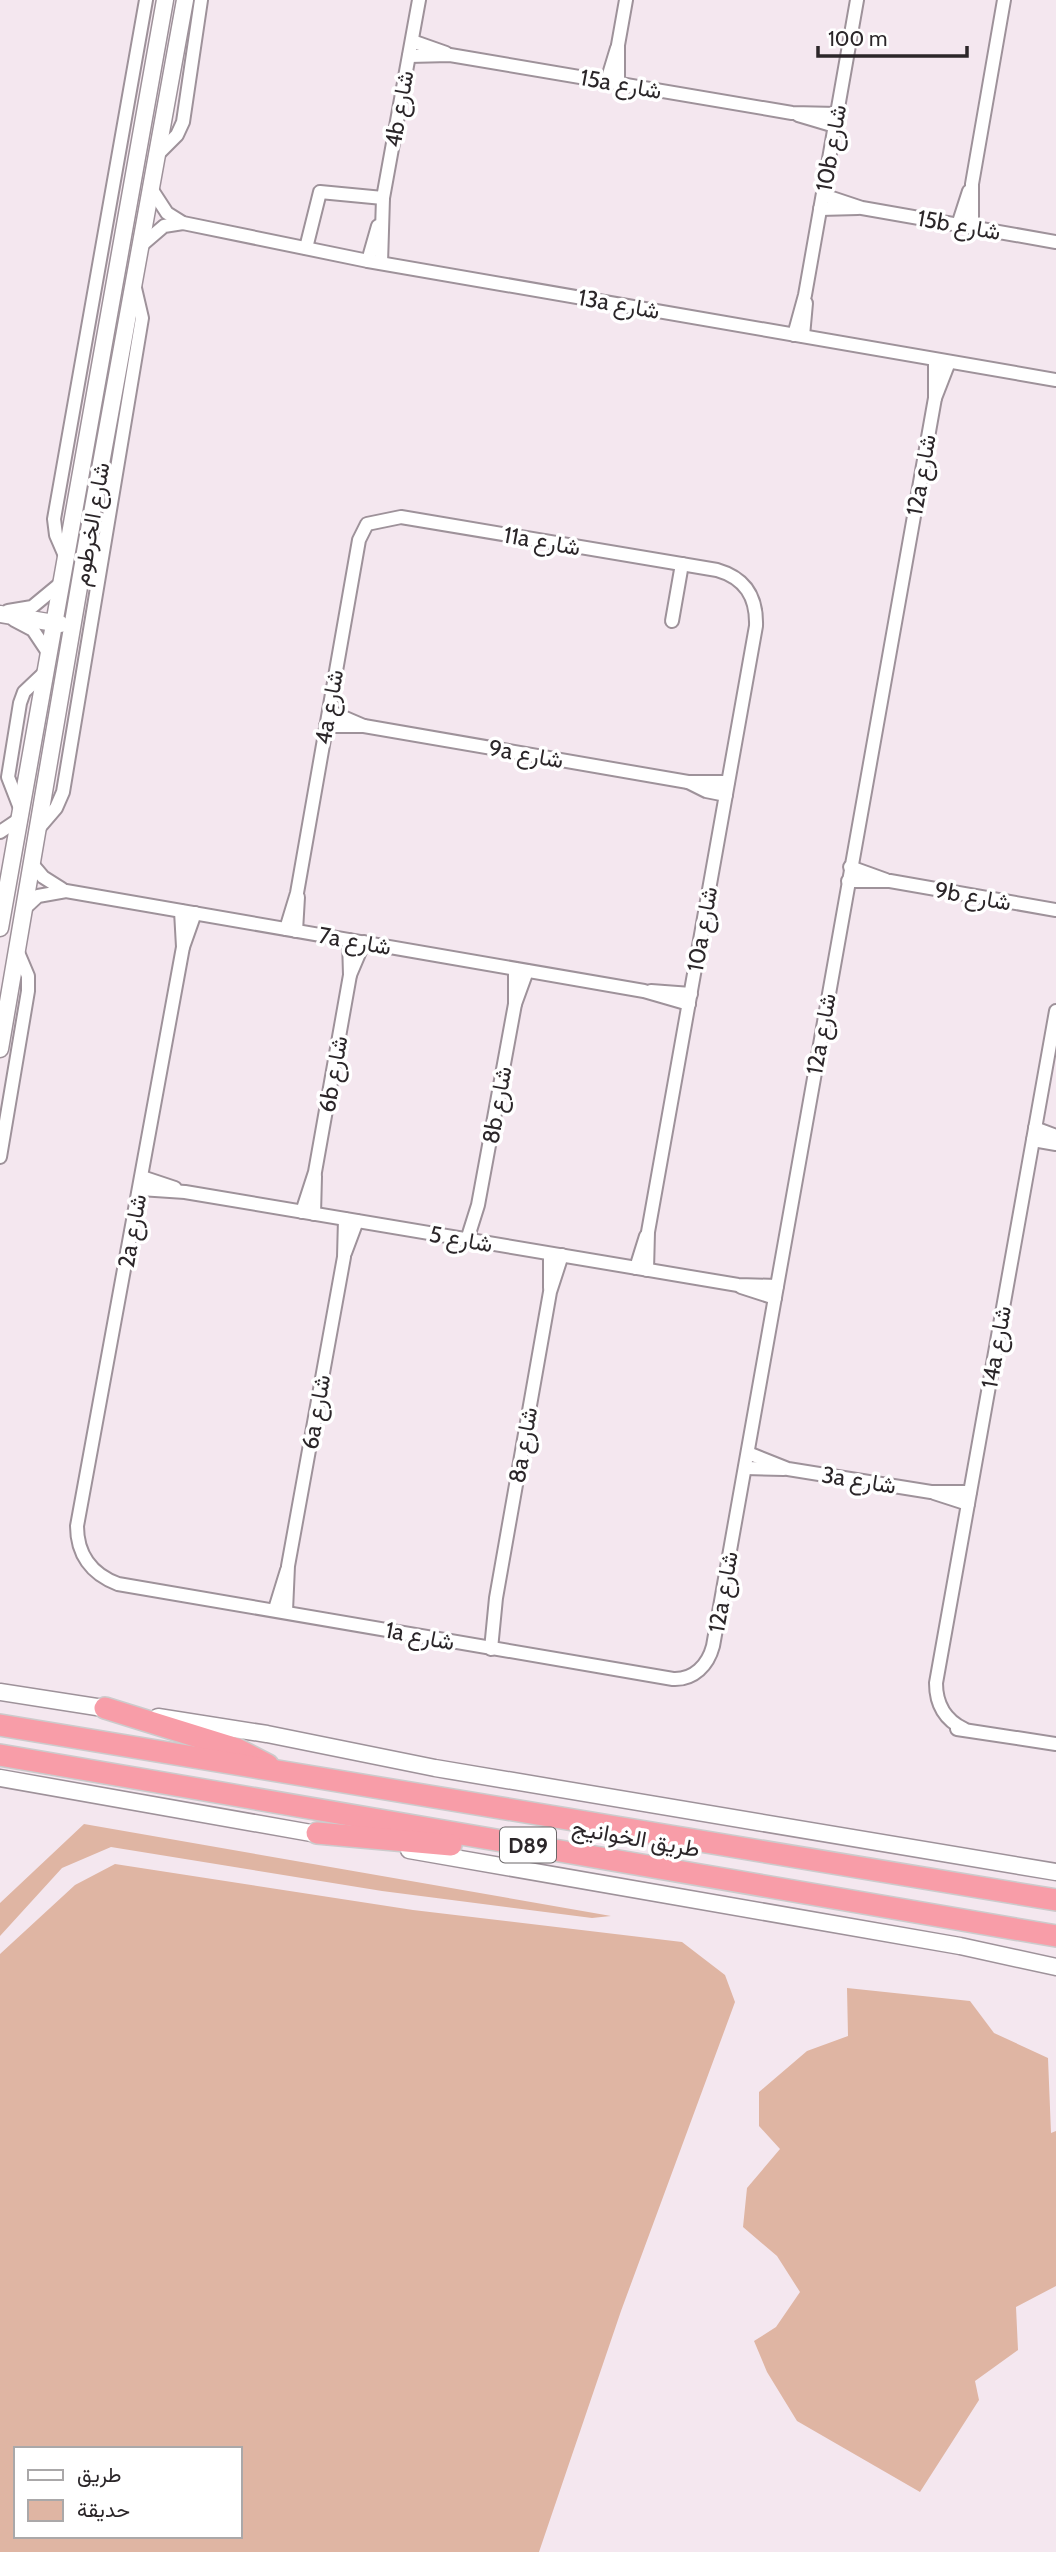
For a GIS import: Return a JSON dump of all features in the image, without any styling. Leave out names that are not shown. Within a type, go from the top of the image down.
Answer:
[{"type":"highway","points":[[105,1709],[237,1749],[282,1774]]},
{"type":"highway","name":"طريق الخوانيج","points":[[0,1726],[1056,1900]]},
{"type":"highway","name":"طريق الخوانيج","points":[[0,1755],[1056,1936]]},
{"type":"highway","points":[[317,1832],[571,1854]]},
{"type":"main road","name":"شارع الخرطوم","points":[[0,928],[3,897],[52,621],[66,558],[165,0]]},
{"type":"main road","name":"شارع الخرطوم","points":[[0,1049],[51,747],[185,0]]},
{"type":"main road","points":[[0,614],[60,624],[63,632],[48,727],[51,747]]},
{"type":"main road","points":[[0,1692],[267,1734],[523,1783],[1056,1872]]},
{"type":"main road","points":[[0,1778],[960,1946],[1056,1967]]},
{"type":"street","points":[[66,558],[56,535],[54,519],[146,0]]},
{"type":"street","points":[[158,156],[177,135],[183,122],[201,0]]},
{"type":"street","name":"4b شارع","points":[[375,262],[383,198],[419,0]]},
{"type":"street","points":[[612,82],[626,0]]},
{"type":"street","name":"10b شارع","points":[[798,336],[857,0]]},
{"type":"street","points":[[958,225],[972,184],[1004,0]]},
{"type":"street","name":"15a شارع","points":[[411,41],[450,55],[836,120]]},
{"type":"street","name":"15a شارع","points":[[409,56],[450,55]]},
{"type":"street","points":[[972,184],[972,228]]},
{"type":"street","points":[[152,190],[167,213],[183,223]]},
{"type":"street","points":[[306,248],[320,192],[383,198]]},
{"type":"street","name":"15b شارع","points":[[823,195],[862,208],[1056,242]]},
{"type":"street","name":"15b شارع","points":[[820,209],[862,208]]},
{"type":"street","points":[[143,244],[156,231],[183,223]]},
{"type":"street","name":"13a شارع","points":[[183,223],[375,262],[1056,380]]},
{"type":"street","points":[[38,830],[56,808],[63,792],[142,321],[135,288]]},
{"type":"street","name":"12a شارع","points":[[702,1666],[713,1646],[748,1453],[935,398],[935,360]]},
{"type":"street","name":"12a شارع","points":[[935,398],[949,362]]},
{"type":"street","name":"11a شارع","points":[[367,524],[401,517],[717,570],[732,575],[754,591]]},
{"type":"street","name":"4a شارع","points":[[291,930],[359,540],[367,524]]},
{"type":"street","points":[[672,621],[682,564]]},
{"type":"street","points":[[0,614],[32,607],[61,583]]},
{"type":"street","name":"10a شارع","points":[[641,1269],[756,626],[754,591]]},
{"type":"street","points":[[0,614],[27,625],[47,650]]},
{"type":"street","name":"9a شارع","points":[[329,711],[364,726]]},
{"type":"street","name":"9a شارع","points":[[326,726],[364,726],[688,782],[706,791],[727,788]]},
{"type":"street","points":[[0,832],[19,814]]},
{"type":"street","points":[[0,852],[10,866]]},
{"type":"street","name":"7a شارع","points":[[32,864],[43,877],[65,891]]},
{"type":"street","name":"9b شارع","points":[[850,867],[890,881],[1056,910]]},
{"type":"street","name":"9b شارع","points":[[848,881],[890,881]]},
{"type":"street","name":"7a شارع","points":[[24,909],[47,892],[65,891],[690,999]]},
{"type":"street","name":"2a شارع","points":[[181,911],[183,947]]},
{"type":"street","name":"2a شارع","points":[[95,1565],[79,1545],[79,1515],[183,947],[195,913]]},
{"type":"street","name":"6b شارع","points":[[308,1213],[350,975],[349,940]]},
{"type":"street","name":"6b شارع","points":[[350,975],[364,942]]},
{"type":"street","points":[[0,1157],[28,991],[28,975],[17,950]]},
{"type":"street","name":"8b شارع","points":[[473,1241],[521,970]]},
{"type":"street","name":"14a شارع","points":[[1056,1011],[931,1699],[941,1715],[964,1729],[1056,1744]]},
{"type":"street","points":[[1034,1134],[1056,1136]]},
{"type":"street","points":[[1034,1134],[1056,1144]]},
{"type":"street","name":"شارع 5","points":[[141,1183],[776,1292]]},
{"type":"street","name":"6a شارع","points":[[280,1610],[351,1220]]},
{"type":"street","name":"8a شارع","points":[[487,1648],[556,1254]]},
{"type":"street","name":"3a شارع","points":[[748,1453],[788,1469]]},
{"type":"street","name":"3a شارع","points":[[745,1468],[788,1469],[969,1498]]},
{"type":"street","name":"1a شارع","points":[[95,1565],[109,1580],[134,1585],[673,1679],[690,1677],[702,1666]]},
{"type":"green space","points":[[84,1824],[611,1916],[592,1918],[382,1891],[111,1847],[62,1868],[0,1936],[0,1903]]},
{"type":"green space","points":[[115,1864],[413,1910],[682,1942],[725,1975],[735,2002],[621,2311],[539,2552],[0,2552],[0,1954],[75,1885]]},
{"type":"green space","points":[[847,1988],[970,2001],[994,2033],[1048,2058],[1051,2133],[1056,2131],[1056,2286],[1016,2307],[1018,2350],[975,2381],[979,2400],[920,2492],[797,2421],[767,2372],[754,2341],[776,2327],[800,2292],[777,2256],[743,2227],[747,2188],[780,2149],[759,2126],[759,2092],[807,2051],[848,2036]]}]
